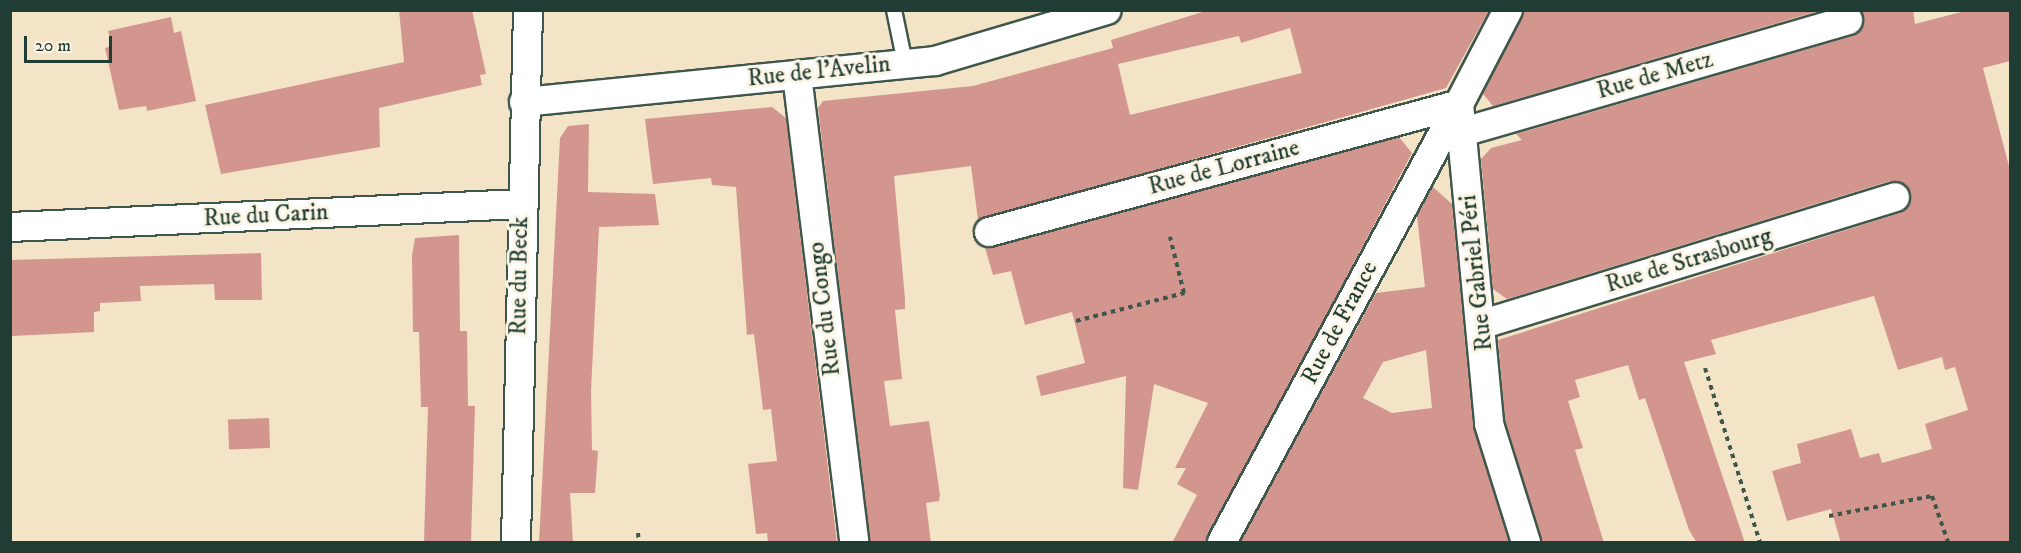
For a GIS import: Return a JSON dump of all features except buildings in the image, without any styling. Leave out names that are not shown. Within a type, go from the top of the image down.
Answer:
[{"type":"street","name":"Rue du Beck","points":[[516,543],[524,102],[528,10]]},
{"type":"street","name":"Rue de l'Avelin","points":[[524,102],[797,75],[957,56],[1107,10]]},
{"type":"street","points":[[1461,118],[1508,10]]},
{"type":"street","name":"Rue de Metz","points":[[1461,118],[1848,20]]},
{"type":"street","name":"Rue du Congo","points":[[797,75],[854,543]]},
{"type":"street","name":"Rue de Lorraine","points":[[989,232],[1461,118]]},
{"type":"street","name":"Rue Gabriel Péri","points":[[1461,118],[1483,324],[1489,424],[1526,543]]},
{"type":"street","name":"Rue de France","points":[[1222,543],[1461,118]]},
{"type":"street","name":"Rue de Strasbourg","points":[[1483,324],[1895,197]]},
{"type":"street","name":"Rue du Carin","points":[[10,227],[522,204]]},
{"type":"lane","points":[[894,10],[905,63]]},
{"type":"path","points":[[1076,321],[1184,293],[1170,237]]},
{"type":"path","points":[[1705,368],[1760,543]]},
{"type":"path","points":[[1829,516],[1932,496],[1948,543]]},
{"type":"path","points":[[638,532],[639,543]]}]
